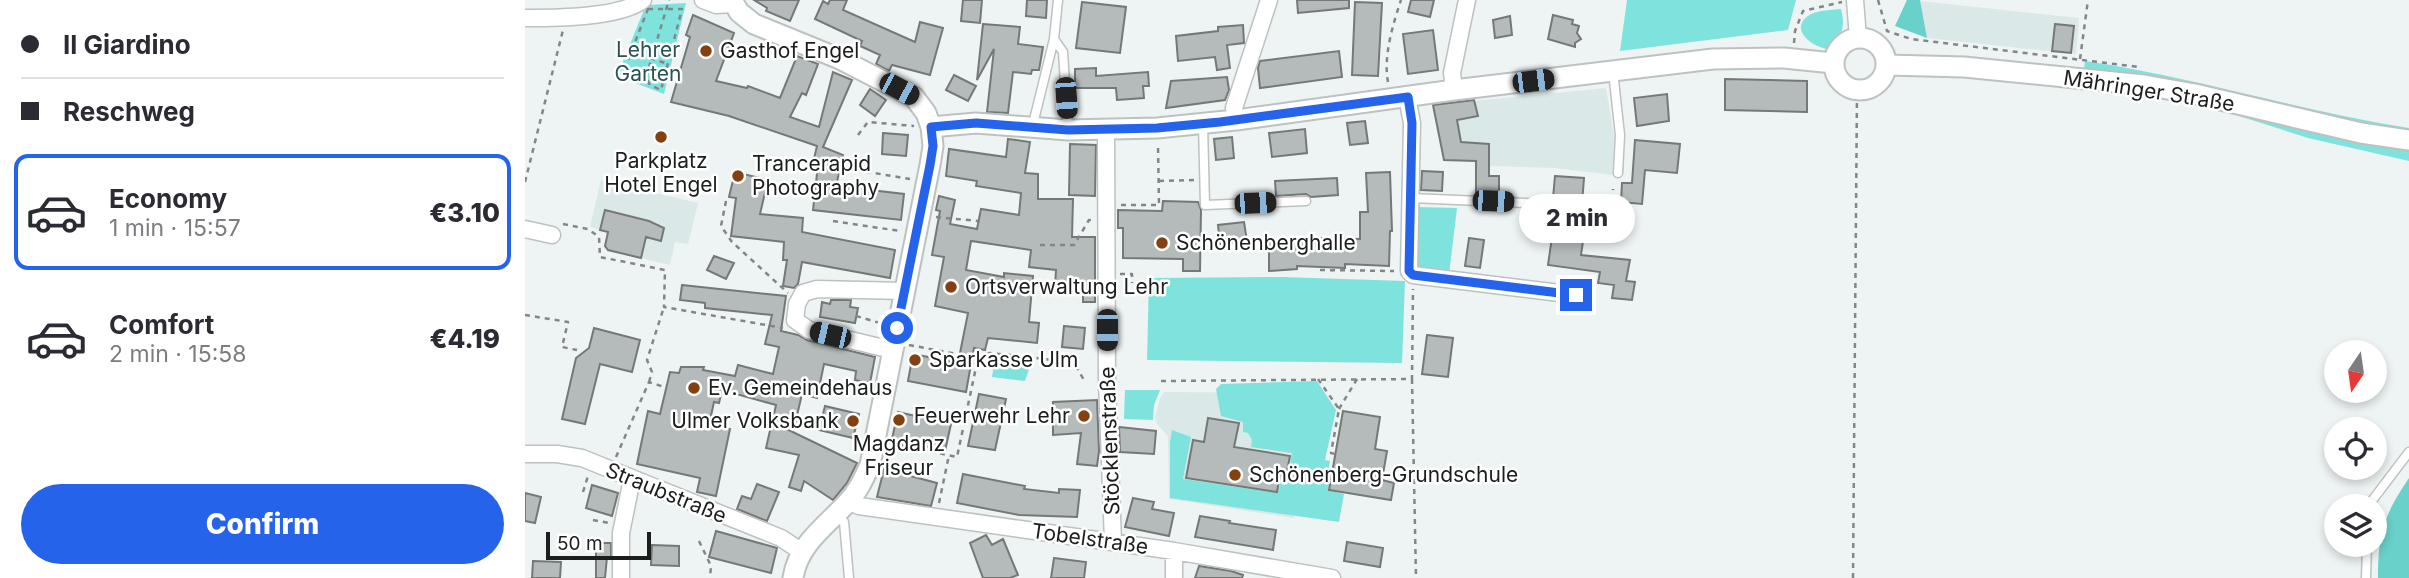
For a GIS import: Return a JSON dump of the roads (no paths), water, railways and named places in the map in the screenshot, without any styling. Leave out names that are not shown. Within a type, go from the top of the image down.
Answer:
[{"type":"street","points":[[525,18],[566,17],[617,11],[643,0]]},
{"type":"street","points":[[703,0],[716,5],[732,2],[739,12],[754,24],[840,59],[914,97],[926,113],[931,127],[933,146],[927,182],[870,465],[860,485],[814,534],[802,552],[793,578]]},
{"type":"street","points":[[1236,120],[1234,108],[1269,0]]},
{"type":"street","points":[[1454,90],[1453,73],[1467,0]]},
{"type":"street","points":[[1855,1],[1858,38]]},
{"type":"street","points":[[1858,38],[1873,41],[1878,45],[1887,65],[1881,81],[1874,87],[1857,91],[1843,85],[1837,78],[1833,63],[1838,48],[1858,38]]},
{"type":"street","points":[[931,127],[976,123],[1068,130],[1157,128],[1236,120],[1398,93],[1454,90],[1713,59],[1796,59],[1833,63]]},
{"type":"street","name":"Mähringer Straße","points":[[1887,65],[1964,67],[2144,85],[2195,94],[2361,133],[2409,140]]},
{"type":"street","points":[[1398,93],[1412,123],[1411,273],[1576,295]]},
{"type":"street","name":"Stöcklenstraße","points":[[1106,130],[1107,382],[1113,542]]},
{"type":"street","points":[[525,229],[558,230]]},
{"type":"street","points":[[892,350],[809,330],[795,320],[797,304],[803,293],[817,289],[905,291]]},
{"type":"street","name":"Straubstraße","points":[[525,454],[557,454],[582,458],[781,538],[802,552]]},
{"type":"street","points":[[621,578],[621,533],[632,479]]},
{"type":"street","name":"Tobelstraße","points":[[842,507],[859,506],[1113,542],[1332,578]]},
{"type":"street","points":[[1174,551],[1174,578]]},
{"type":"lane","points":[[1032,128],[1054,39],[1058,0]]},
{"type":"lane","points":[[1054,39],[1063,52],[1068,130]]},
{"type":"lane","points":[[1613,71],[1620,135],[1618,173]]},
{"type":"lane","points":[[1203,124],[1205,205],[1306,201]]},
{"type":"lane","points":[[1411,198],[1569,205]]},
{"type":"lane","points":[[2377,494],[2409,452]]},
{"type":"lane","points":[[842,507],[849,578]]},
{"type":"lane","points":[[2366,578],[2367,557]]},
{"type":"place","name":"Gasthof Engel","points":[[706,51]]},
{"type":"place","name":"Parkplatz Hotel Engel","points":[[661,137]]},
{"type":"place","name":"Trancerapid Photography","points":[[738,176]]},
{"type":"place","name":"Schönenberghalle","points":[[1162,243]]},
{"type":"place","name":"Ortsverwaltung Lehr","points":[[951,287]]},
{"type":"place","name":"Sparkasse Ulm","points":[[915,360]]},
{"type":"place","name":"Ev. Gemeindehaus","points":[[694,388]]},
{"type":"place","name":"Feuerwehr Lehr","points":[[1084,416]]},
{"type":"place","name":"Magdanz Friseur","points":[[899,420]]},
{"type":"place","name":"Ulmer Volksbank","points":[[853,421]]},
{"type":"place","name":"Schönenberg-Grundschule","points":[[1235,475]]},
{"type":"park label","name":"Lehrer Garten","points":[[648,62]]}]
